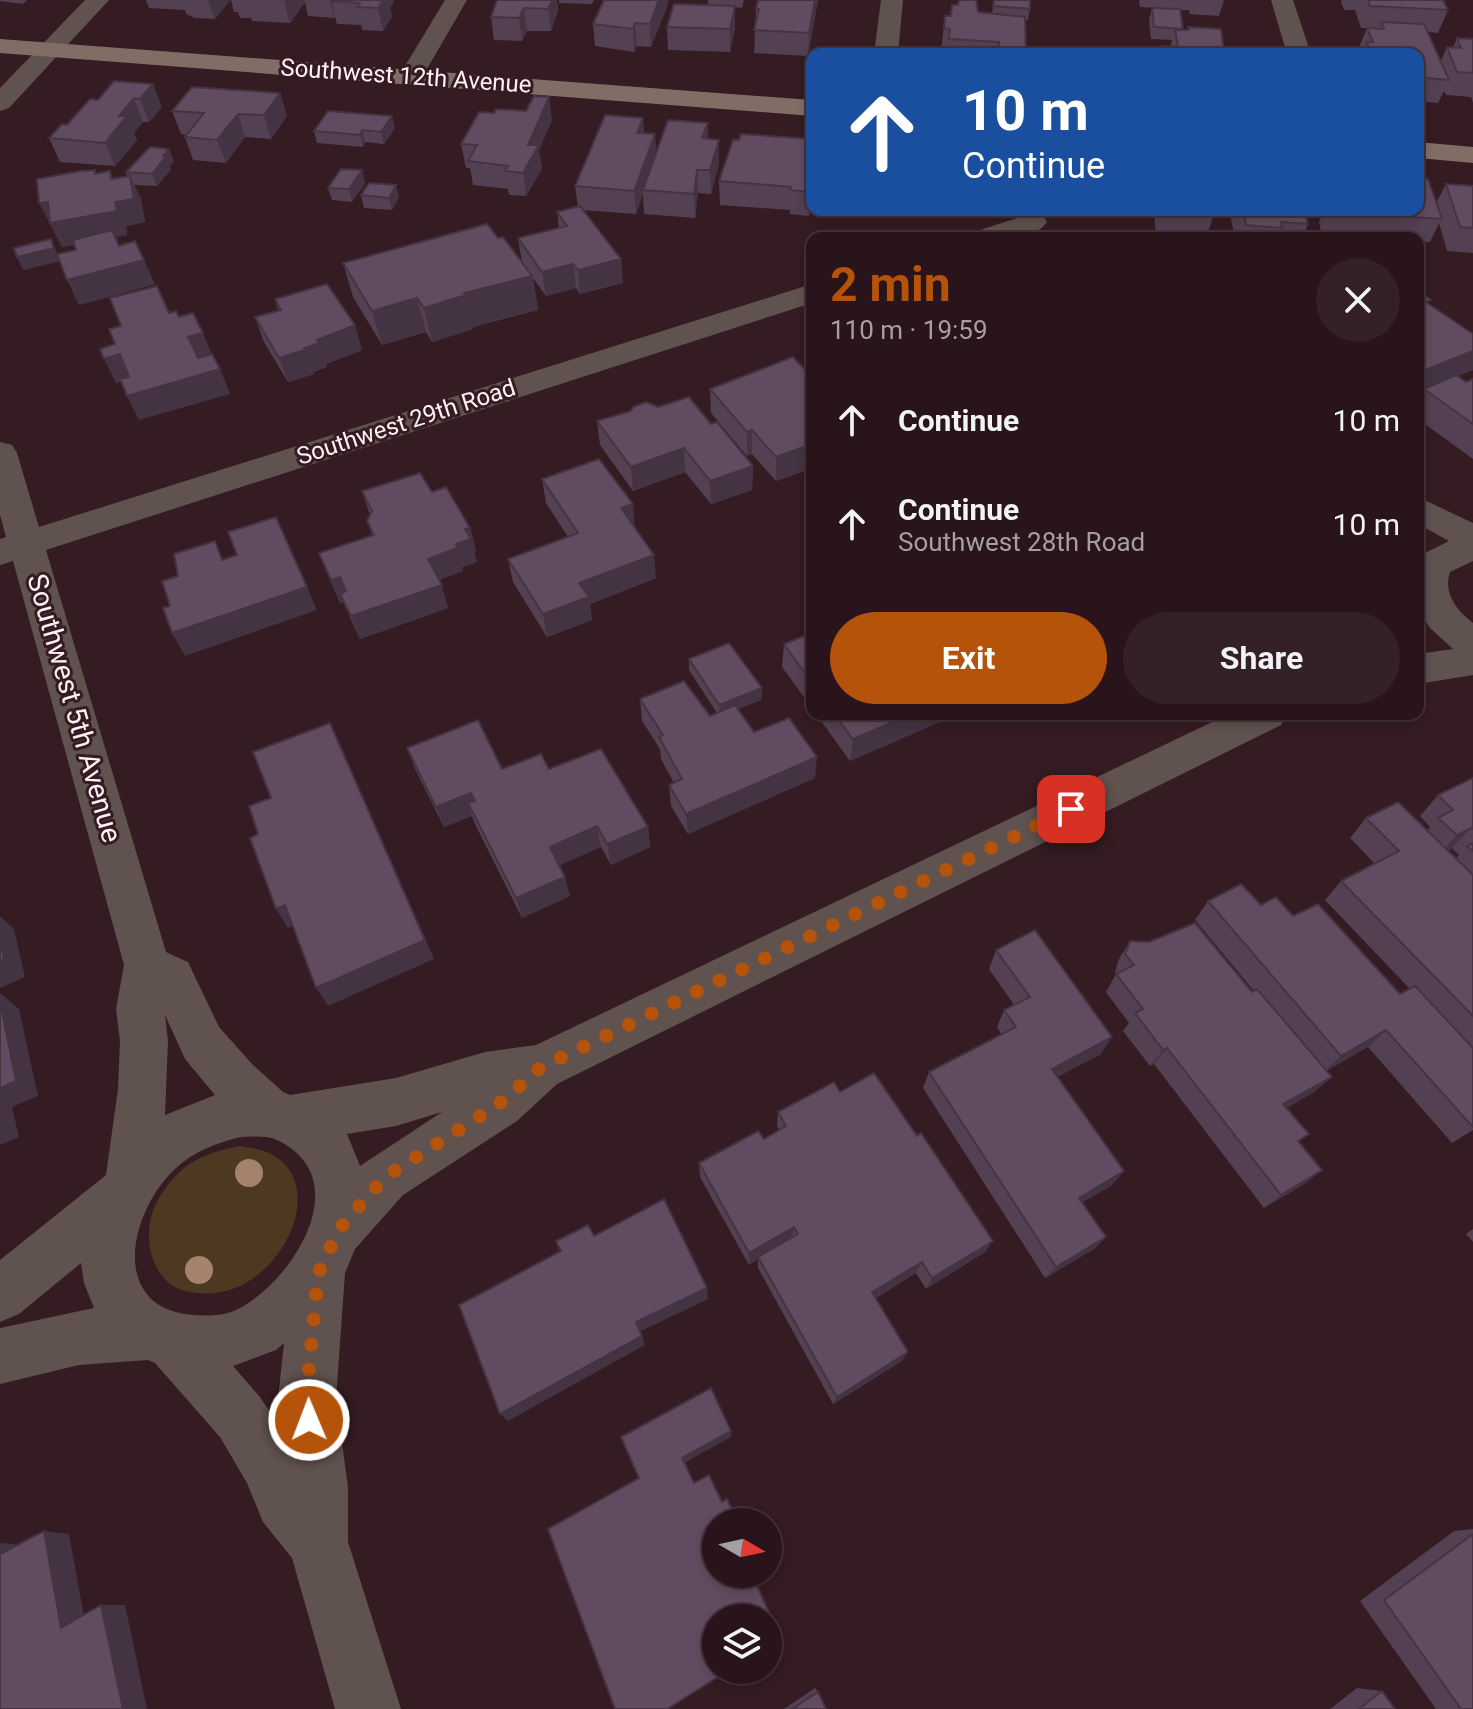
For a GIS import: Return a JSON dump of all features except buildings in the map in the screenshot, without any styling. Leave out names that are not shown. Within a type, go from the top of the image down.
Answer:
[{"type":"main road","name":"Southwest 12th Avenue","points":[[0,46],[806,108]]},
{"type":"main road","points":[[1424,151],[1473,155]]},
{"type":"street","points":[[0,103],[98,0]]},
{"type":"street","points":[[411,76],[456,0]]},
{"type":"street","points":[[887,48],[892,0]]},
{"type":"street","points":[[1282,0],[1297,48]]},
{"type":"street","points":[[1005,232],[1036,223]]},
{"type":"street","name":"Southwest 29th Road","points":[[14,548],[806,295]]},
{"type":"street","name":"Southwest 5th Avenue","points":[[0,453],[14,548],[147,965],[140,1009],[144,1041],[143,1089],[128,1187]]},
{"type":"street","points":[[1424,512],[1473,538]]},
{"type":"street","points":[[1424,582],[1435,564],[1449,553],[1473,548]]},
{"type":"street","points":[[1424,586],[1445,622],[1473,643]]},
{"type":"street","points":[[1424,668],[1473,660]]},
{"type":"street","points":[[0,1356],[79,1337],[160,1338],[214,1345],[255,1331],[290,1307],[385,1177],[499,1104],[540,1068],[1255,720]]},
{"type":"street","points":[[147,965],[171,977],[202,1043],[234,1081],[280,1117],[311,1133],[328,1151],[338,1173],[342,1199],[328,1251],[307,1399],[318,1487],[318,1542],[368,1709]]},
{"type":"street","points":[[0,1295],[128,1187],[155,1153],[182,1133],[211,1119],[241,1113],[280,1117],[396,1102],[485,1075],[540,1068]]},
{"type":"street","points":[[128,1187],[109,1234],[107,1273],[121,1308],[160,1338],[240,1417],[269,1464],[284,1501],[318,1542]]},
{"type":"shaded area","points":[[240,1146],[264,1151],[286,1166],[297,1188],[296,1214],[286,1241],[269,1265],[244,1283],[215,1293],[182,1290],[164,1279],[153,1260],[149,1228],[153,1211],[174,1178],[190,1163],[203,1156]]},
{"type":"route","points":[[309,1420],[308,1380],[318,1274],[339,1229],[370,1190],[385,1177],[499,1104],[540,1068],[1071,809]]}]
